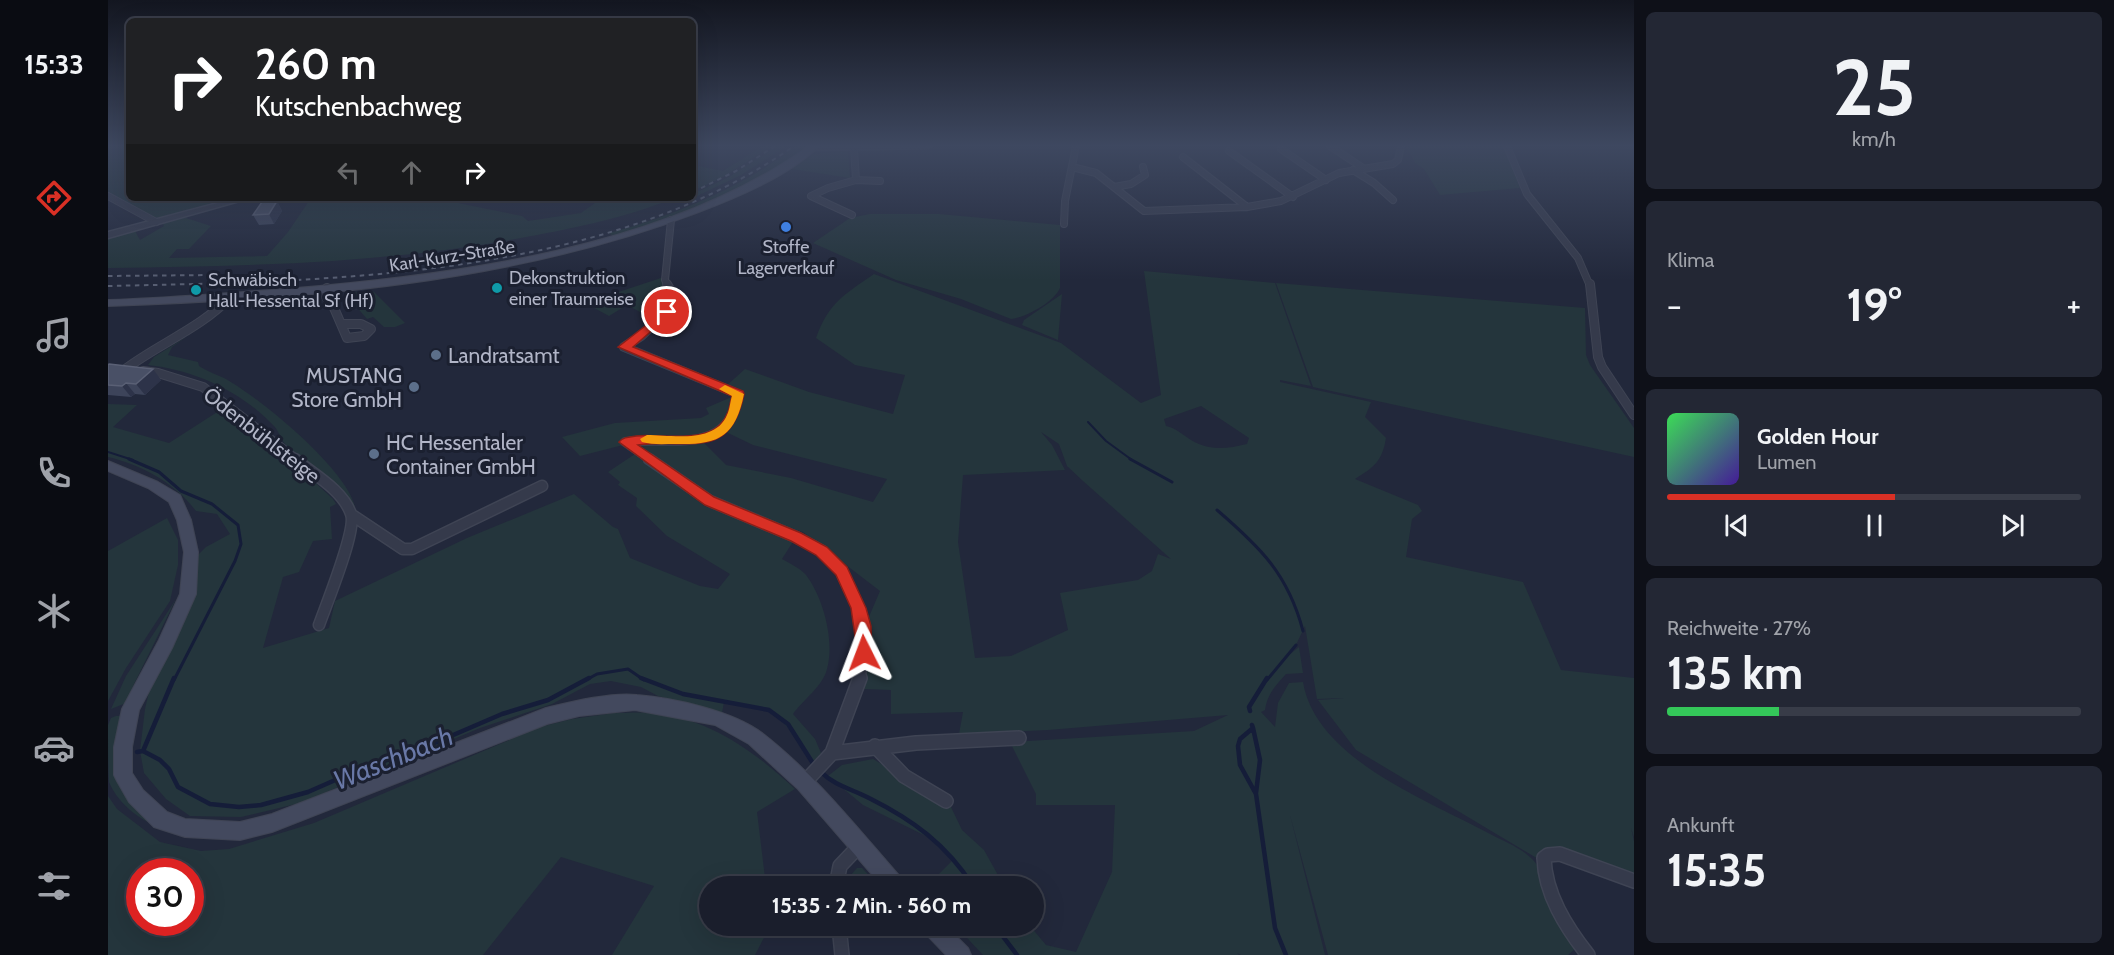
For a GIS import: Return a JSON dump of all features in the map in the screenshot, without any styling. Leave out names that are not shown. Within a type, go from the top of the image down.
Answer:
[{"type":"main road","name":"Karl-Kurz-Straße","points":[[108,303],[229,297],[333,288],[469,272],[604,242],[671,220],[739,191]]},
{"type":"main road","points":[[108,466],[153,485],[175,499],[184,520],[191,552],[188,594],[166,643],[131,709],[123,747],[123,775],[136,796],[161,820],[185,828],[240,831],[272,823],[546,716],[579,708],[635,702],[718,718],[755,738],[804,783],[886,876]]},
{"type":"main road","points":[[942,936],[961,955]]},
{"type":"street","points":[[823,191],[811,196],[852,215]]},
{"type":"street","points":[[1064,224],[1069,191]]},
{"type":"street","points":[[1118,191],[1139,209],[1150,212],[1247,207],[1293,197],[1305,191]]},
{"type":"street","points":[[1226,191],[1247,207]]},
{"type":"street","points":[[1284,191],[1293,197]]},
{"type":"street","points":[[1382,191],[1393,200]]},
{"type":"street","points":[[1526,191],[1584,267],[1590,286],[1598,357],[1602,367],[1634,415]]},
{"type":"street","points":[[108,196],[156,222]]},
{"type":"street","points":[[108,235],[235,201]]},
{"type":"street","points":[[671,220],[665,280],[678,302],[641,336],[624,347],[738,394],[734,415],[726,427],[713,436],[698,440],[648,439],[625,442],[710,501],[796,537],[822,551],[842,571],[863,626],[864,653],[860,680],[832,753],[804,783]]},
{"type":"street","points":[[333,288],[326,294],[341,324]]},
{"type":"street","points":[[331,301],[333,288]]},
{"type":"street","points":[[215,313],[229,297]]},
{"type":"street","points":[[215,313],[229,297]]},
{"type":"street","name":"Ödenbühlsteige","points":[[215,313],[120,369],[158,373],[203,387],[252,423],[340,497],[352,514],[403,549],[412,549],[542,486]]},
{"type":"street","points":[[319,625],[351,532],[352,514]]},
{"type":"street","points":[[832,753],[875,746],[1019,738]]},
{"type":"street","points":[[875,746],[904,776],[946,801]]},
{"type":"street","points":[[838,876],[840,866],[859,846]]},
{"type":"street","points":[[1588,955],[1558,907],[1543,867],[1544,858],[1548,855],[1560,854],[1634,881]]},
{"type":"street","points":[[840,936],[842,955]]},
{"type":"shaded area","points":[[108,191],[126,191],[126,201],[225,201],[162,218],[152,217],[108,193]]},
{"type":"shaded area","points":[[700,191],[709,191],[696,197],[696,193]]},
{"type":"shaded area","points":[[723,191],[733,191],[691,210],[614,237],[609,233],[657,218]]},
{"type":"shaded area","points":[[1437,191],[1491,191],[1440,195]]},
{"type":"shaded area","points":[[309,201],[448,201],[522,216],[528,221],[581,213],[598,201],[666,201],[583,226],[421,253],[317,262],[108,268],[108,236],[134,229],[140,240],[164,226],[162,222],[183,217],[211,226],[189,249],[177,249],[169,258],[267,256],[288,232]]},
{"type":"shaded area","points":[[870,214],[939,214],[1060,225],[1060,288],[1039,308],[1011,319],[961,299],[896,280],[813,243],[850,218]]},
{"type":"shaded area","points":[[1144,271],[1275,283],[1311,386],[1280,380],[1280,382],[1371,402],[1365,417],[1386,438],[1382,453],[1376,463],[1355,479],[1418,505],[1422,511],[1412,519],[1406,557],[1523,582],[1561,670],[1634,678],[1634,837],[1631,828],[1634,841],[1634,877],[1564,851],[1552,850],[1540,860],[1356,750],[1318,700],[1344,698],[1317,699],[1305,626],[1294,649],[1284,659],[1299,647],[1303,673],[1286,674],[1272,690],[1265,710],[1261,712],[1275,727],[1278,703],[1289,683],[1303,682],[1312,710],[1329,734],[1352,756],[1408,792],[1528,855],[1539,868],[1548,899],[1575,944],[1576,948],[1568,955],[1328,955],[1290,815],[1325,955],[1241,955],[1237,953],[1239,955],[983,955],[965,936],[1038,936],[1046,945],[1076,952],[1112,872],[1115,805],[1036,805],[1036,794],[1010,742],[1194,731],[1228,715],[1048,730],[959,734],[963,712],[891,714],[891,690],[864,689],[865,626],[880,591],[803,532],[706,501],[631,443],[580,456],[562,437],[615,423],[701,418],[709,414],[706,408],[734,396],[739,402],[741,394],[725,387],[745,369],[809,392],[893,414],[905,375],[855,365],[816,338],[832,307],[874,274],[1061,343],[1141,403],[1161,395]],"holes":[[[1201,406],[1249,438],[1247,444],[1225,448],[1205,446],[1166,426],[1164,419]],[[726,432],[753,445],[887,479],[873,502],[791,478],[726,465],[704,443]],[[1041,432],[1059,444],[1067,466],[1171,559],[1158,554],[1152,571],[1138,580],[1060,593],[1068,630],[1011,656],[975,658],[958,542],[963,475],[1065,470],[1052,445]]]},
{"type":"shaded area","points":[[664,277],[672,300],[655,320],[627,305],[609,316],[585,303]]},
{"type":"shaded area","points":[[1276,283],[1585,308],[1586,355],[1590,365],[1634,428],[1634,457],[1313,387]]},
{"type":"shaded area","points":[[372,291],[405,323],[395,327],[384,327],[373,317],[367,319],[344,293]]},
{"type":"shaded area","points":[[1062,294],[1058,340],[1022,325],[1024,320]]},
{"type":"shaded area","points":[[188,336],[172,347],[168,355],[198,362],[199,366],[239,387],[279,417],[300,435],[336,473],[349,491],[355,507],[294,453],[284,443],[274,426],[247,402],[199,377],[148,365],[154,357]]},
{"type":"shaded area","points":[[108,404],[137,405],[113,427],[169,443],[225,407],[285,455],[333,499],[336,504],[330,507],[332,539],[313,541],[299,572],[283,577],[263,648],[329,628],[335,601],[467,538],[574,494],[618,529],[630,558],[700,586],[718,589],[730,574],[667,536],[636,506],[637,498],[618,485],[620,482],[608,472],[635,454],[661,471],[705,506],[794,540],[782,559],[804,572],[818,595],[826,620],[829,658],[825,675],[793,714],[815,739],[821,753],[812,765],[790,730],[775,715],[767,711],[724,702],[722,713],[658,696],[641,687],[611,681],[590,684],[552,704],[480,728],[300,803],[241,817],[190,816],[166,799],[144,773],[140,751],[145,709],[152,679],[192,592],[198,555],[206,547],[230,534],[217,514],[196,511],[178,492],[157,476],[121,460],[108,457]]},
{"type":"shaded area","points":[[167,518],[178,540],[178,565],[170,601],[126,668],[108,701],[108,551]]},
{"type":"shaded area","points":[[176,599],[126,703],[111,709],[126,676]]},
{"type":"shaded area","points":[[614,713],[651,713],[672,716],[692,721],[729,739],[764,762],[795,789],[757,812],[765,876],[699,876],[699,936],[765,936],[755,955],[612,955],[654,886],[561,857],[483,955],[108,955],[108,796],[117,809],[160,842],[201,851],[229,849],[314,823],[540,727],[572,719]]},
{"type":"shaded area","points":[[122,716],[114,750],[116,768],[165,830],[132,812],[113,791],[109,782],[108,725],[111,718]]},
{"type":"shaded area","points":[[873,759],[950,805],[962,830],[984,850],[998,876],[937,876],[954,859],[932,839],[863,805],[828,776],[842,765]]},
{"type":"shaded area","points":[[857,868],[862,868],[870,876],[850,876]]},
{"type":"building","points":[[277,201],[269,214],[253,215],[262,202]]},
{"type":"building","points":[[109,364],[153,369],[136,384],[108,385]]},
{"type":"waterway","points":[[1088,422],[1106,441],[1132,460]]},
{"type":"waterway","name":"Waschbach","points":[[108,452],[133,460]]},
{"type":"waterway","name":"Waschbach","points":[[129,459],[159,472],[181,491],[212,504],[238,525],[241,544],[235,561],[174,680]]},
{"type":"waterway","points":[[1130,459],[1172,482]]},
{"type":"waterway","points":[[1217,510],[1246,536],[1281,577],[1297,611],[1303,631]]},
{"type":"waterway","points":[[1267,680],[1296,645]]},
{"type":"waterway","name":"Waschbach","points":[[586,680],[597,674],[628,669],[641,678]]},
{"type":"waterway","name":"Waschbach","points":[[143,751],[174,678]]},
{"type":"waterway","name":"Waschbach","points":[[143,751],[160,760],[169,769],[178,787],[210,804],[239,807],[261,805],[308,792],[358,770],[430,745],[502,714],[548,700],[589,678]]},
{"type":"waterway","name":"Waschbach","points":[[641,678],[683,694],[769,710],[788,724],[814,765]]},
{"type":"waterway","points":[[1250,711],[1249,707],[1267,678]]},
{"type":"waterway","points":[[1253,728],[1260,760],[1256,793]]},
{"type":"waterway","points":[[1253,728],[1240,739],[1238,746],[1240,765],[1256,794],[1275,928],[1286,955]]},
{"type":"waterway","name":"Waschbach","points":[[137,752],[143,751]]},
{"type":"waterway","name":"Waschbach","points":[[821,772],[838,784],[885,806],[914,824],[940,846],[966,876]]},
{"type":"waterway","name":"Waschbach","points":[[1003,936],[1017,955]]},
{"type":"railway","points":[[696,199],[718,191]]},
{"type":"railway","points":[[108,286],[283,281],[373,275],[463,264],[552,247],[638,223],[692,201]]},
{"type":"railway","points":[[108,276],[212,275]]},
{"type":"slow traffic","points":[[647,439],[698,440],[713,436],[726,427],[734,415],[738,394],[725,389]]},
{"type":"place","name":"Stoffe Lagerverkauf","points":[[786,227]]},
{"type":"place","name":"Dekonstruktion einer Traumreise","points":[[497,288]]},
{"type":"place","name":"Schwäbisch Hall-Hessental Sf (Hf)","points":[[196,290]]},
{"type":"place","name":"Landratsamt","points":[[436,355]]},
{"type":"place","name":"MUSTANG Store GmbH","points":[[414,387]]},
{"type":"place","name":"HC Hessentaler Container GmbH","points":[[374,454]]},
{"type":"route","points":[[667,312],[641,336],[624,347],[738,394],[734,415],[726,427],[713,436],[698,440],[648,439],[625,442],[710,501],[796,537],[822,551],[842,571],[858,608],[863,626],[864,653]]}]
